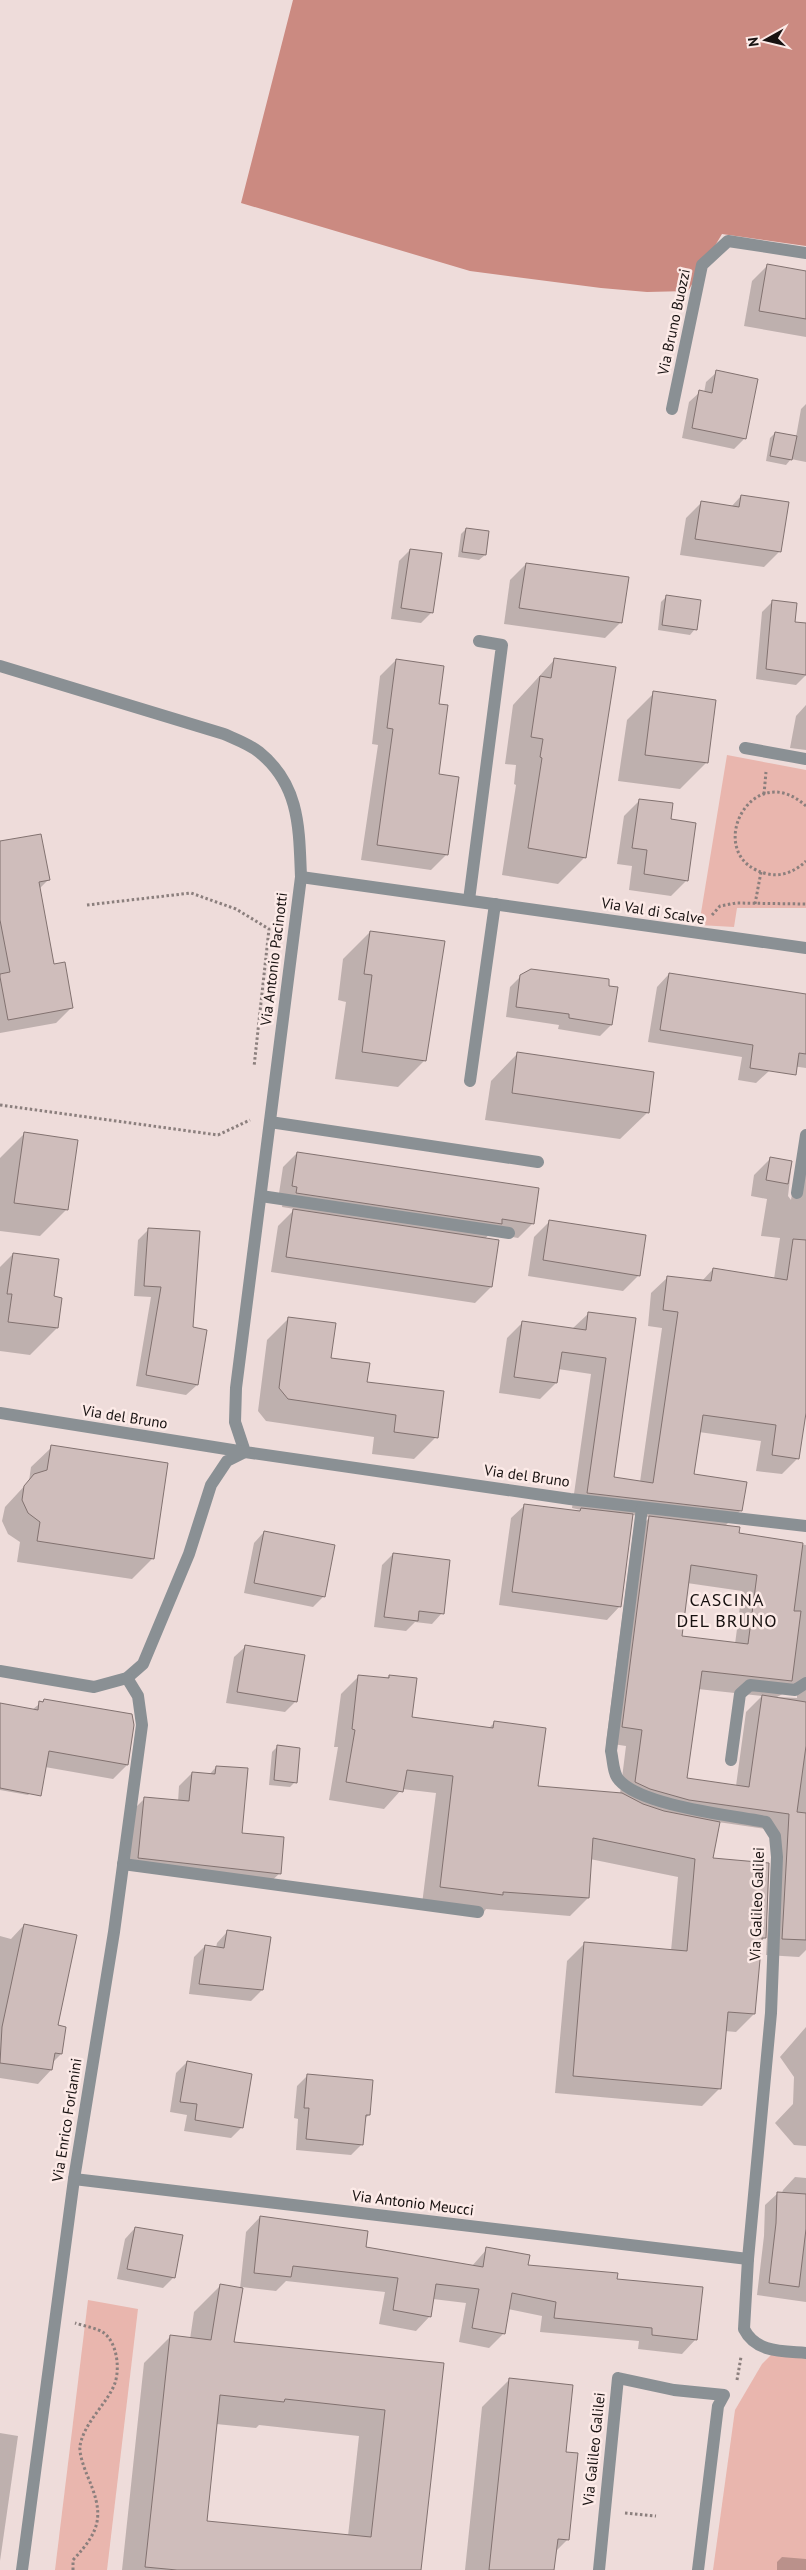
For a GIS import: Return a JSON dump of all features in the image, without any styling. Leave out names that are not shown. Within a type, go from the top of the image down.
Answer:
[{"type":"street","name":"Via Bruno Buozzi","points":[[672,409],[702,265],[728,240],[806,253]]},
{"type":"street","points":[[469,900],[502,645],[479,642]]},
{"type":"street","name":"Via Antonio Pacinotti","points":[[0,666],[224,734],[257,750],[277,769],[294,799],[299,834],[300,877],[236,1388],[236,1422],[245,1452]]},
{"type":"street","points":[[745,748],[806,760]]},
{"type":"street","name":"Via Val di Scalve","points":[[300,877],[707,936],[806,948]]},
{"type":"street","points":[[470,1081],[495,904]]},
{"type":"street","points":[[270,1122],[538,1162]]},
{"type":"street","points":[[797,1193],[806,1135]]},
{"type":"street","points":[[260,1196],[509,1233]]},
{"type":"street","name":"Via del Bruno","points":[[0,1414],[245,1452],[642,1508],[806,1526]]},
{"type":"street","points":[[0,1671],[94,1687],[127,1678],[143,1664],[189,1554],[211,1485],[227,1461],[245,1452]]},
{"type":"street","name":"Via Galileo Galilei","points":[[642,1508],[611,1751],[617,1779],[634,1793],[679,1805],[766,1822],[775,1836],[777,1857],[771,1968],[771,2013],[748,2259],[744,2330]]},
{"type":"street","name":"Via Enrico Forlanini","points":[[22,2570],[54,2316],[123,1864],[142,1726],[138,1696],[127,1678]]},
{"type":"street","points":[[731,1760],[740,1694],[750,1685],[795,1690],[806,1683]]},
{"type":"street","points":[[123,1864],[478,1912]]},
{"type":"street","name":"Via Antonio Meucci","points":[[74,2179],[748,2259]]},
{"type":"street","points":[[744,2330],[749,2339],[761,2347],[806,2353]]},
{"type":"street","name":"Via Galileo Galilei","points":[[599,2570],[618,2378],[674,2390],[724,2395]]},
{"type":"street","points":[[698,2570],[718,2406],[724,2395]]},
{"type":"path","points":[[806,806],[788,794],[776,792],[754,799],[744,807],[738,818],[735,831],[736,844],[740,855],[749,865],[761,872],[774,875],[788,873],[800,867],[806,861]]},
{"type":"path","points":[[756,904],[761,872]]},
{"type":"path","points":[[87,905],[191,893],[236,908],[269,929],[254,1072]]},
{"type":"path","points":[[707,936],[712,916],[720,906],[736,903],[806,904]]},
{"type":"path","points":[[0,1105],[218,1135],[249,1120],[270,1122]]},
{"type":"path","points":[[249,1120],[250,1111]]},
{"type":"path","points":[[54,2316],[104,2333],[117,2353],[115,2382],[93,2416],[80,2446],[84,2467],[92,2488],[99,2517],[89,2542],[72,2560],[73,2570]]},
{"type":"path","points":[[724,2395],[738,2379],[744,2330]]},
{"type":"path","points":[[604,2511],[656,2516]]},
{"type":"shaded area","points":[[293,0],[806,0],[806,246],[722,234],[688,291],[647,292],[470,271],[241,203]]},
{"type":"shaded area","points":[[727,755],[806,770],[806,908],[737,908],[734,927],[699,925]]},
{"type":"shaded area","points":[[88,2300],[138,2309],[107,2570],[55,2570]]},
{"type":"shaded area","points":[[777,2349],[806,2351],[806,2570],[713,2570],[735,2410],[762,2364]]},
{"type":"building","points":[[767,264],[806,271],[806,319],[759,311]]},
{"type":"building","points":[[716,370],[758,379],[746,439],[692,428],[699,390],[712,393]]},
{"type":"building","points":[[775,432],[797,436],[792,460],[770,456]]},
{"type":"building","points":[[741,495],[789,502],[781,552],[695,539],[701,501],[739,507]]},
{"type":"building","points":[[466,528],[489,531],[486,555],[462,552]]},
{"type":"building","points":[[410,549],[442,553],[433,613],[401,608]]},
{"type":"building","points":[[526,563],[629,577],[622,623],[519,608]]},
{"type":"building","points":[[666,595],[701,600],[697,630],[662,625]]},
{"type":"building","points":[[772,600],[797,603],[795,622],[806,623],[806,675],[766,669]]},
{"type":"building","points":[[554,658],[616,667],[586,858],[528,848],[542,758],[540,757],[543,739],[531,737],[540,676],[551,678]]},
{"type":"building","points":[[396,659],[444,666],[439,704],[448,705],[439,774],[459,777],[448,855],[377,845],[393,729],[387,728]]},
{"type":"building","points":[[653,691],[716,700],[708,763],[645,755]]},
{"type":"building","points":[[639,799],[673,803],[671,819],[696,823],[688,881],[644,874],[647,850],[632,848]]},
{"type":"building","points":[[41,834],[50,880],[39,882],[54,964],[65,962],[73,1008],[8,1020],[0,977],[0,974],[10,972],[0,920],[0,841]]},
{"type":"building","points":[[370,931],[445,941],[426,1061],[362,1052],[372,975],[364,974]]},
{"type":"building","points":[[531,969],[609,979],[609,986],[618,987],[612,1025],[569,1018],[569,1014],[516,1007],[520,975]]},
{"type":"building","points":[[669,973],[806,994],[806,1054],[799,1053],[796,1075],[750,1068],[753,1045],[660,1030]]},
{"type":"building","points":[[517,1052],[654,1072],[649,1113],[512,1093]]},
{"type":"building","points":[[24,1132],[78,1140],[68,1210],[14,1203]]},
{"type":"building","points":[[297,1152],[539,1188],[534,1224],[502,1219],[502,1224],[296,1193],[297,1187],[292,1186]]},
{"type":"building","points":[[770,1157],[792,1161],[788,1184],[766,1180]]},
{"type":"building","points":[[293,1209],[499,1240],[492,1287],[286,1257]]},
{"type":"building","points":[[549,1220],[646,1235],[640,1276],[543,1260]]},
{"type":"building","points":[[148,1228],[200,1231],[193,1327],[207,1330],[198,1385],[146,1375],[161,1287],[144,1286]]},
{"type":"building","points":[[793,1239],[806,1240],[806,1413],[799,1459],[772,1455],[776,1425],[703,1415],[694,1474],[747,1482],[742,1511],[587,1493],[606,1358],[562,1352],[557,1383],[514,1377],[522,1321],[586,1330],[588,1312],[636,1318],[614,1477],[653,1483],[678,1312],[663,1310],[667,1276],[711,1281],[713,1268],[787,1280]]},
{"type":"building","points":[[13,1253],[59,1259],[54,1296],[62,1298],[58,1328],[8,1322],[12,1294],[7,1294]]},
{"type":"building","points":[[288,1317],[336,1323],[331,1358],[370,1363],[367,1382],[444,1391],[438,1438],[394,1432],[396,1415],[288,1399],[279,1388]]},
{"type":"building","points":[[51,1445],[168,1463],[154,1559],[37,1541],[40,1522],[28,1513],[22,1500],[24,1486],[34,1474],[47,1470]]},
{"type":"building","points":[[524,1504],[580,1511],[581,1508],[633,1514],[621,1607],[512,1592]]},
{"type":"building","points":[[649,1516],[740,1527],[739,1533],[803,1543],[794,1611],[801,1611],[792,1681],[702,1671],[687,1778],[749,1787],[762,1695],[806,1702],[806,1746],[797,1812],[806,1813],[806,1940],[782,1939],[789,1814],[689,1800],[650,1789],[635,1782],[642,1730],[622,1727]],"holes":[[[691,1565],[757,1575],[748,1644],[682,1636]]]},
{"type":"building","points":[[264,1531],[335,1545],[325,1597],[254,1583]]},
{"type":"building","points":[[393,1553],[450,1560],[444,1614],[419,1611],[418,1621],[384,1617]]},
{"type":"building","points":[[245,1645],[305,1655],[297,1702],[237,1692]]},
{"type":"building","points":[[358,1675],[389,1678],[389,1675],[417,1678],[412,1717],[493,1728],[494,1721],[546,1728],[538,1786],[622,1793],[643,1804],[664,1811],[720,1822],[713,1858],[769,1863],[766,1938],[762,1938],[755,2014],[728,2012],[721,2089],[573,2076],[584,1942],[687,1951],[695,1859],[593,1838],[589,1898],[503,1892],[503,1895],[440,1887],[453,1776],[407,1770],[403,1792],[346,1782],[355,1730],[352,1729]]},
{"type":"building","points":[[44,1699],[132,1714],[134,1725],[128,1765],[49,1751],[41,1796],[0,1788],[0,1703],[38,1710],[39,1701],[43,1702]]},
{"type":"building","points":[[277,1745],[300,1748],[297,1783],[274,1780]]},
{"type":"building","points":[[216,1766],[248,1768],[242,1833],[284,1837],[281,1874],[138,1858],[144,1797],[189,1801],[192,1772],[215,1774]]},
{"type":"building","points":[[24,1924],[77,1935],[58,2025],[66,2027],[62,2054],[55,2053],[52,2070],[0,2063],[2,2027]]},
{"type":"building","points":[[227,1930],[271,1937],[263,1990],[199,1984],[205,1945],[224,1948]]},
{"type":"building","points":[[187,2061],[252,2074],[243,2128],[195,2120],[197,2104],[180,2102]]},
{"type":"building","points":[[307,2074],[373,2080],[370,2115],[366,2115],[363,2145],[306,2139],[309,2108],[304,2108]]},
{"type":"building","points":[[777,2192],[806,2194],[806,2229],[799,2287],[769,2283],[776,2223]]},
{"type":"building","points":[[260,2216],[368,2231],[366,2247],[483,2267],[486,2247],[530,2255],[528,2265],[618,2273],[617,2279],[703,2287],[697,2340],[652,2335],[652,2328],[554,2318],[556,2302],[512,2293],[505,2334],[472,2328],[479,2289],[436,2284],[431,2317],[393,2310],[398,2278],[293,2266],[291,2277],[254,2273]]},
{"type":"building","points":[[135,2227],[183,2235],[175,2278],[127,2269]]},
{"type":"building","points":[[220,2284],[243,2288],[234,2342],[444,2363],[421,2570],[177,2570],[145,2567],[170,2335],[211,2340]],"holes":[[[220,2395],[284,2402],[285,2399],[385,2410],[371,2537],[207,2521]]]},
{"type":"building","points":[[509,2378],[573,2385],[566,2452],[578,2453],[569,2540],[558,2539],[554,2570],[489,2570]]},
{"type":"district","name":"CASCINA DEL BRUNO","points":[[727,1610]]}]
